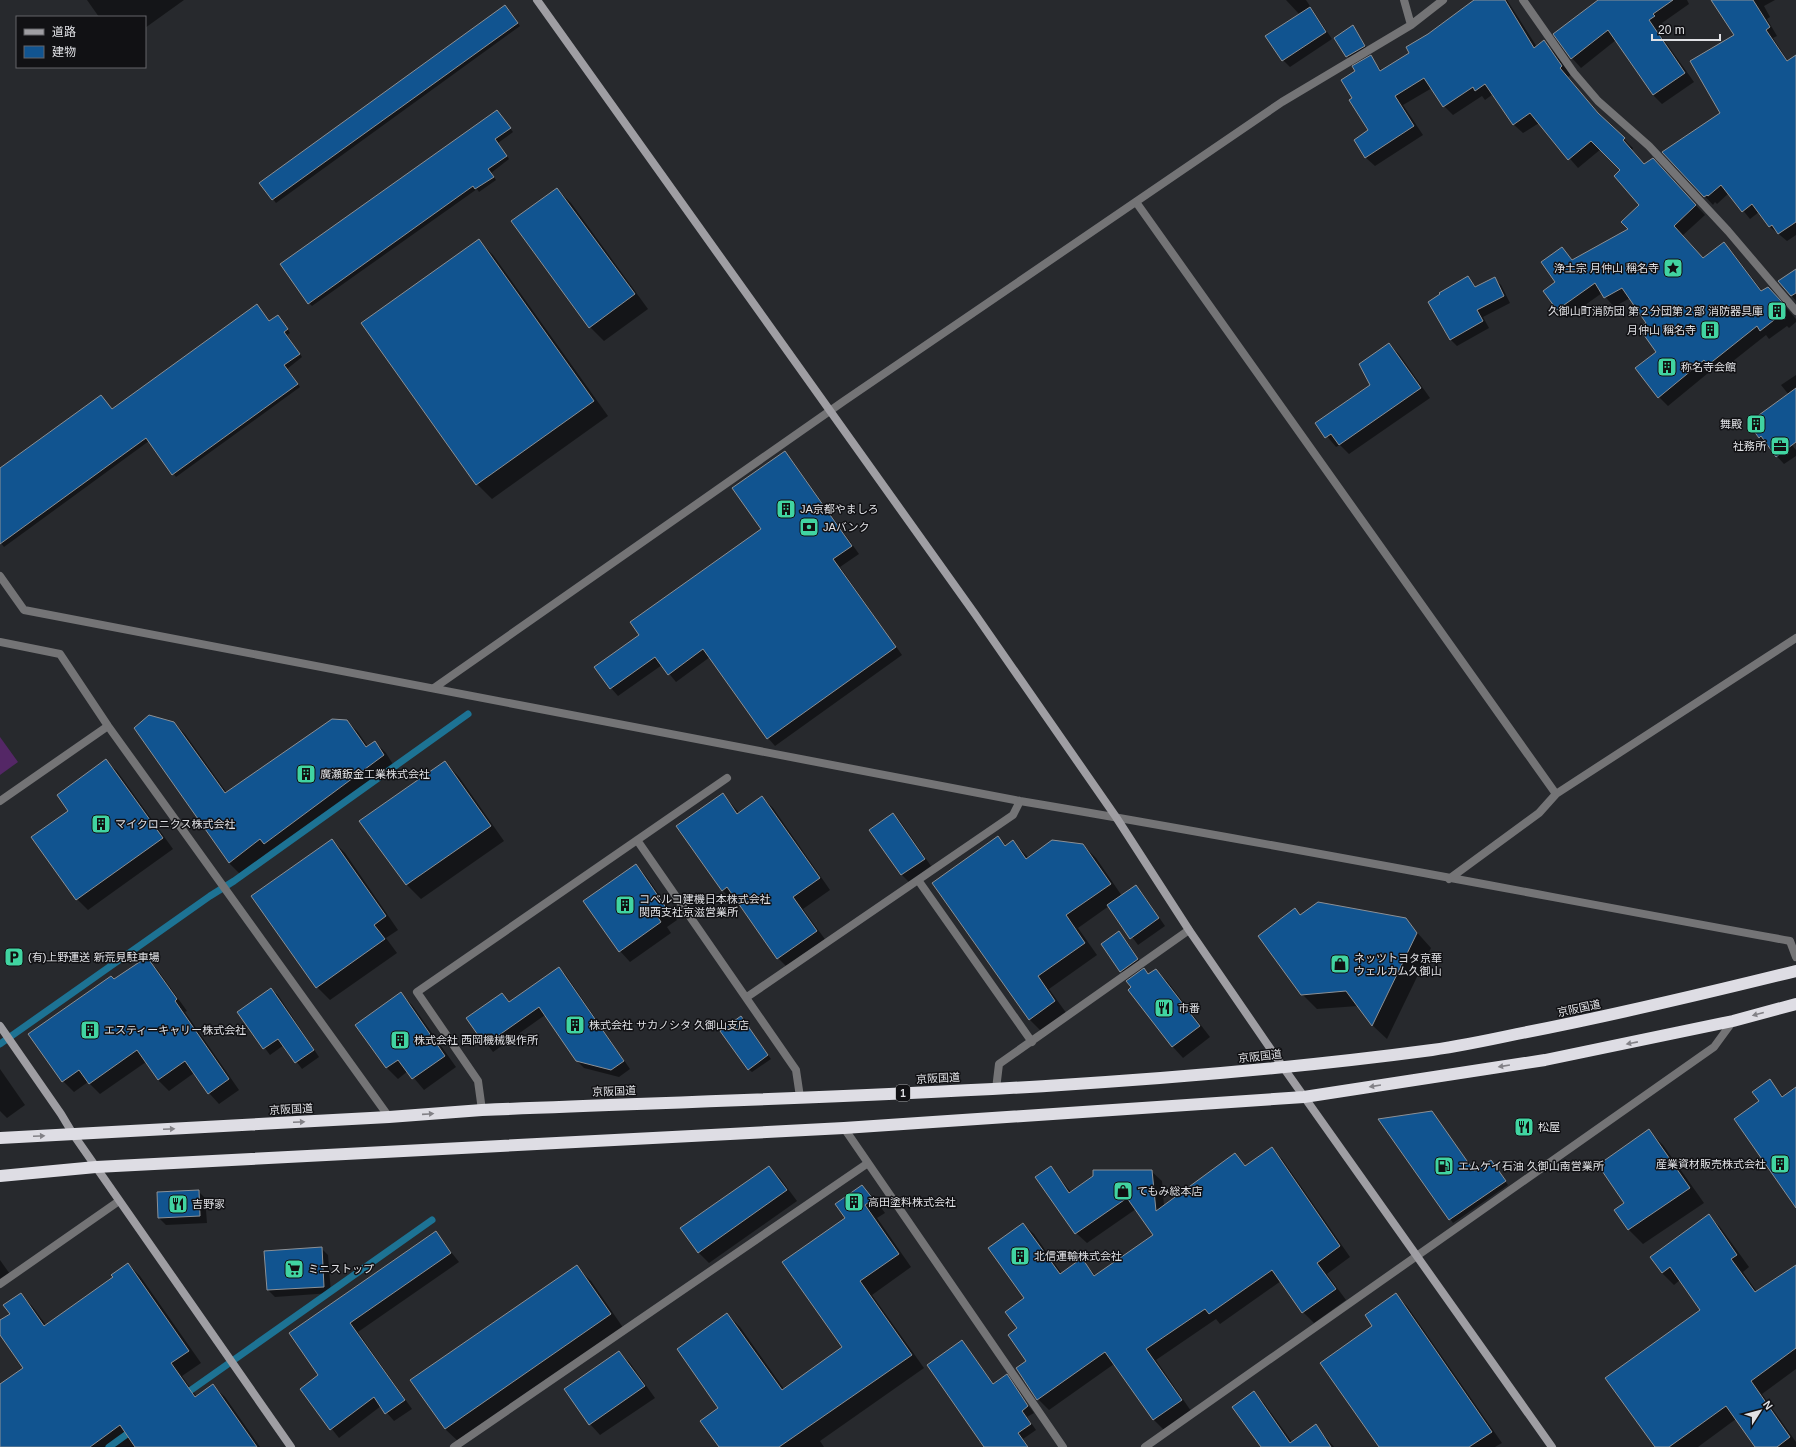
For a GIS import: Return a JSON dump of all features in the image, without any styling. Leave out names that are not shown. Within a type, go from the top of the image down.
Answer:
[{"type":"highway","name":"京阪国道","points":[[0,1138],[389,1117],[482,1110],[1070,1085],[1283,1067],[1450,1047],[1563,1026],[1796,971]]},
{"type":"highway","points":[[0,1176],[96,1167],[844,1128],[1304,1097],[1545,1060],[1733,1021],[1796,1004]]},
{"type":"street","points":[[537,0],[830,411],[1116,817],[1189,930],[1283,1067],[1552,1447]]},
{"type":"street","points":[[1404,0],[1411,25]]},
{"type":"street","points":[[434,688],[830,411],[1282,102],[1411,25],[1443,0]]},
{"type":"street","points":[[1523,0],[1574,73],[1598,101],[1649,146],[1728,232],[1796,311]]},
{"type":"street","points":[[1136,202],[1556,794]]},
{"type":"street","points":[[0,576],[24,610],[1020,800],[1790,941],[1796,957]]},
{"type":"street","points":[[1449,879],[1539,813],[1556,794],[1796,638]]},
{"type":"street","points":[[0,642],[60,654],[108,726],[389,1117]]},
{"type":"street","points":[[0,801],[108,726]]},
{"type":"street","points":[[482,1110],[478,1081],[417,992],[727,778]]},
{"type":"street","points":[[747,997],[1013,815],[1020,800]]},
{"type":"street","points":[[637,840],[747,997],[796,1070],[800,1097]]},
{"type":"street","points":[[918,880],[1032,1042]]},
{"type":"street","points":[[996,1089],[999,1064],[1189,930]]},
{"type":"street","points":[[1145,1447],[1714,1047],[1733,1021]]},
{"type":"street","points":[[0,1026],[119,1201],[291,1447]]},
{"type":"street","points":[[844,1128],[1063,1447]]},
{"type":"street","points":[[454,1447],[868,1163]]},
{"type":"street","points":[[0,1284],[119,1201]]},
{"type":"shaded area","points":[[0,737],[18,762],[0,775]]},
{"type":"building","points":[[1474,0],[1505,0],[1534,48],[1544,40],[1562,66],[1560,68],[1598,113],[1625,138],[1623,140],[1644,164],[1653,158],[1696,205],[1674,226],[1703,258],[1724,242],[1761,291],[1768,287],[1782,302],[1778,305],[1783,313],[1760,331],[1757,326],[1708,365],[1704,360],[1658,398],[1635,368],[1656,352],[1639,328],[1646,323],[1622,288],[1604,298],[1595,283],[1557,310],[1543,291],[1555,282],[1541,262],[1562,247],[1572,260],[1628,229],[1621,222],[1639,205],[1614,176],[1620,170],[1591,141],[1568,160],[1530,113],[1513,125],[1485,84],[1475,91],[1473,87],[1443,107],[1424,78],[1395,96],[1414,126],[1365,158],[1354,140],[1368,130],[1349,100],[1352,98],[1341,80],[1355,71],[1352,66],[1371,55],[1380,71],[1409,53],[1406,47],[1428,34]]},
{"type":"building","points":[[1598,0],[1673,0],[1653,14],[1655,16],[1649,20],[1685,73],[1653,95],[1608,30],[1571,59],[1553,34]]},
{"type":"building","points":[[1711,0],[1753,0],[1770,27],[1766,30],[1787,61],[1796,55],[1796,222],[1778,234],[1772,225],[1769,227],[1752,204],[1742,212],[1721,185],[1708,196],[1707,195],[1704,197],[1662,152],[1720,113],[1690,61],[1734,35]]},
{"type":"building","points":[[505,5],[518,23],[272,200],[259,183]]},
{"type":"building","points":[[1310,7],[1326,32],[1282,61],[1265,36]]},
{"type":"building","points":[[1353,25],[1365,46],[1346,57],[1334,38]]},
{"type":"building","points":[[497,110],[511,128],[495,139],[507,156],[488,169],[494,177],[475,189],[473,186],[308,304],[280,264]]},
{"type":"building","points":[[557,188],[635,294],[589,328],[511,221]]},
{"type":"building","points":[[479,239],[594,401],[476,485],[361,323]]},
{"type":"building","points":[[1796,269],[1796,293],[1791,296],[1778,281]]},
{"type":"building","points":[[1468,276],[1475,287],[1495,277],[1504,296],[1477,310],[1483,321],[1450,340],[1428,302],[1440,294],[1439,293]]},
{"type":"building","points":[[257,304],[269,321],[278,315],[288,329],[284,332],[300,354],[284,365],[298,384],[172,475],[146,438],[0,544],[0,468],[101,395],[112,409]]},
{"type":"building","points":[[1389,343],[1421,388],[1339,445],[1331,434],[1325,438],[1315,423],[1370,385],[1359,364]]},
{"type":"building","points":[[1796,388],[1796,442],[1776,457],[1761,436],[1759,438],[1748,423]]},
{"type":"building","points":[[785,451],[852,546],[833,559],[896,647],[767,739],[703,649],[668,675],[655,657],[610,689],[594,667],[639,635],[630,622],[761,529],[732,488]]},
{"type":"building","name":"廣瀬鈑金工業株式会社","points":[[149,715],[174,722],[225,793],[332,719],[347,720],[366,747],[375,741],[384,755],[264,844],[260,839],[229,863],[134,728]]},
{"type":"building","name":"マイクロニクス株式会社","points":[[106,759],[163,838],[76,900],[31,837],[68,811],[57,795]]},
{"type":"building","points":[[445,761],[491,826],[406,885],[359,821]]},
{"type":"building","points":[[723,793],[737,814],[762,796],[820,878],[793,897],[817,931],[777,959],[727,887],[722,891],[676,826]]},
{"type":"building","points":[[893,813],[925,859],[901,875],[869,830]]},
{"type":"building","points":[[998,836],[1005,846],[1013,840],[1026,859],[1052,840],[1083,844],[1111,884],[1066,915],[1085,943],[1038,976],[1055,1001],[1029,1020],[932,883]]},
{"type":"building","points":[[332,839],[386,916],[374,925],[385,939],[316,988],[251,896]]},
{"type":"building","name":"コベルコ建機日本株式会社 関西支社京滋営業所","points":[[636,864],[667,909],[657,916],[661,922],[619,952],[583,901]]},
{"type":"building","points":[[1136,885],[1159,918],[1130,939],[1107,905]]},
{"type":"building","name":"ネッツトヨタ京華 ウェルカム久御山","points":[[1318,902],[1406,918],[1417,933],[1372,1026],[1346,991],[1301,995],[1258,936],[1295,908],[1300,915]]},
{"type":"building","points":[[1119,931],[1138,959],[1120,972],[1101,944]]},
{"type":"building","points":[[147,957],[177,999],[175,1001],[229,1079],[208,1094],[185,1061],[158,1080],[137,1050],[89,1084],[79,1070],[62,1082],[28,1034],[111,976],[114,979]]},
{"type":"building","name":"株式会社 サカノシタ 久御山支店","points":[[559,967],[624,1061],[611,1070],[576,1061],[539,1007],[485,1045],[466,1018],[502,993],[509,1002]]},
{"type":"building","name":"市番","points":[[1144,968],[1148,974],[1156,969],[1200,1026],[1172,1047],[1128,990],[1131,987],[1126,981]]},
{"type":"building","points":[[271,988],[314,1050],[295,1063],[278,1039],[263,1049],[237,1012]]},
{"type":"building","name":"株式会社 西岡機械製作所","points":[[401,992],[445,1056],[412,1079],[398,1060],[386,1068],[355,1025]]},
{"type":"building","points":[[741,1016],[768,1055],[748,1070],[720,1031]]},
{"type":"building","name":"産業資材販売株式会社","points":[[1770,1079],[1782,1097],[1796,1087],[1796,1208],[1734,1119],[1759,1101],[1752,1092]]},
{"type":"building","points":[[1432,1111],[1474,1171],[1491,1160],[1506,1181],[1449,1220],[1378,1119]]},
{"type":"building","points":[[1649,1129],[1690,1188],[1628,1230],[1614,1210],[1624,1203],[1598,1165]]},
{"type":"building","points":[[1272,1147],[1340,1246],[1317,1263],[1336,1289],[1302,1313],[1272,1270],[1209,1314],[1205,1309],[1146,1349],[1182,1400],[1153,1420],[1105,1352],[1037,1400],[1016,1368],[1026,1361],[1008,1335],[1017,1328],[1005,1312],[1024,1298],[988,1248],[1023,1223],[1060,1274],[1082,1258],[1094,1276],[1153,1235],[1127,1198],[1075,1234],[1035,1177],[1051,1166],[1069,1193],[1093,1176],[1093,1170],[1152,1170],[1156,1211],[1235,1153],[1245,1166]]},
{"type":"building","points":[[769,1166],[787,1190],[698,1253],[680,1228]]},
{"type":"building","points":[[862,1185],[873,1199],[865,1205],[899,1254],[860,1281],[912,1355],[779,1447],[719,1447],[700,1421],[718,1408],[677,1349],[727,1313],[782,1390],[842,1347],[782,1262],[845,1218],[835,1204]]},
{"type":"building","name":"吉野家","points":[[199,1190],[200,1216],[158,1218],[157,1192]]},
{"type":"building","points":[[1709,1214],[1737,1255],[1731,1259],[1755,1292],[1796,1265],[1796,1348],[1751,1381],[1790,1437],[1777,1447],[1755,1447],[1726,1406],[1669,1447],[1655,1447],[1605,1378],[1700,1310],[1670,1267],[1662,1273],[1650,1257]]},
{"type":"building","points":[[436,1231],[451,1253],[350,1323],[405,1400],[385,1414],[374,1397],[330,1430],[300,1389],[318,1375],[289,1333]]},
{"type":"building","name":"ミニストップ","points":[[322,1247],[324,1287],[267,1290],[264,1251]]},
{"type":"building","points":[[128,1263],[189,1351],[171,1363],[195,1397],[213,1384],[257,1447],[135,1447],[120,1425],[90,1447],[0,1447],[0,1384],[23,1368],[0,1335],[0,1320],[10,1314],[3,1305],[21,1293],[44,1326],[113,1277],[111,1275]]},
{"type":"building","points":[[577,1265],[611,1314],[445,1429],[410,1380]]},
{"type":"building","points":[[1396,1293],[1492,1432],[1469,1447],[1379,1447],[1320,1363],[1372,1326],[1365,1315]]},
{"type":"building","points":[[962,1340],[993,1384],[1007,1374],[1028,1406],[1022,1411],[1031,1424],[1018,1433],[1028,1447],[984,1447],[927,1365]]},
{"type":"building","points":[[619,1351],[645,1386],[589,1425],[564,1389]]},
{"type":"building","points":[[1254,1391],[1290,1443],[1316,1424],[1331,1447],[1261,1447],[1232,1407]]},
{"type":"waterway","points":[[0,1044],[210,896],[234,881],[468,714]]},
{"type":"waterway","points":[[184,1395],[432,1220]]},
{"type":"waterway","points":[[109,1447],[134,1429]]},
{"type":"place","name":"浄土宗 月仲山 稱名寺","points":[[1673,268]]},
{"type":"place","name":"久御山町消防団 第２分団第２部 消防器具庫","points":[[1777,311]]},
{"type":"place","name":"月仲山 稱名寺","points":[[1710,330]]},
{"type":"place","name":"称名寺会館","points":[[1667,367]]},
{"type":"place","name":"舞殿","points":[[1756,424]]},
{"type":"place","name":"社務所","points":[[1780,446]]},
{"type":"place","name":"JA京都やましろ","points":[[786,509]]},
{"type":"place","name":"JAバンク","points":[[809,527]]},
{"type":"place","name":"廣瀬鈑金工業株式会社","points":[[306,774]]},
{"type":"place","name":"マイクロニクス株式会社","points":[[101,824]]},
{"type":"place","name":"コベルコ建機日本株式会社 関西支社京滋営業所","points":[[625,905]]},
{"type":"place","name":"(有)上野運送 新荒見駐車場","points":[[14,957]]},
{"type":"place","name":"ネッツトヨタ京華 ウェルカム久御山","points":[[1340,964]]},
{"type":"place","name":"市番","points":[[1164,1008]]},
{"type":"place","name":"株式会社 サカノシタ 久御山支店","points":[[575,1025]]},
{"type":"place","name":"エスティーキャリー株式会社","points":[[90,1030]]},
{"type":"place","name":"株式会社 西岡機械製作所","points":[[400,1040]]},
{"type":"place","name":"松屋","points":[[1524,1127]]},
{"type":"place","name":"産業資材販売株式会社","points":[[1780,1164]]},
{"type":"place","name":"エムケイ石油 久御山南営業所","points":[[1444,1166]]},
{"type":"place","name":"てもみ総本店","points":[[1123,1191]]},
{"type":"place","name":"高田塗料株式会社","points":[[854,1202]]},
{"type":"place","name":"吉野家","points":[[178,1204]]},
{"type":"place","name":"北信運輸株式会社","points":[[1020,1256]]},
{"type":"place","name":"ミニストップ","points":[[294,1269]]}]
